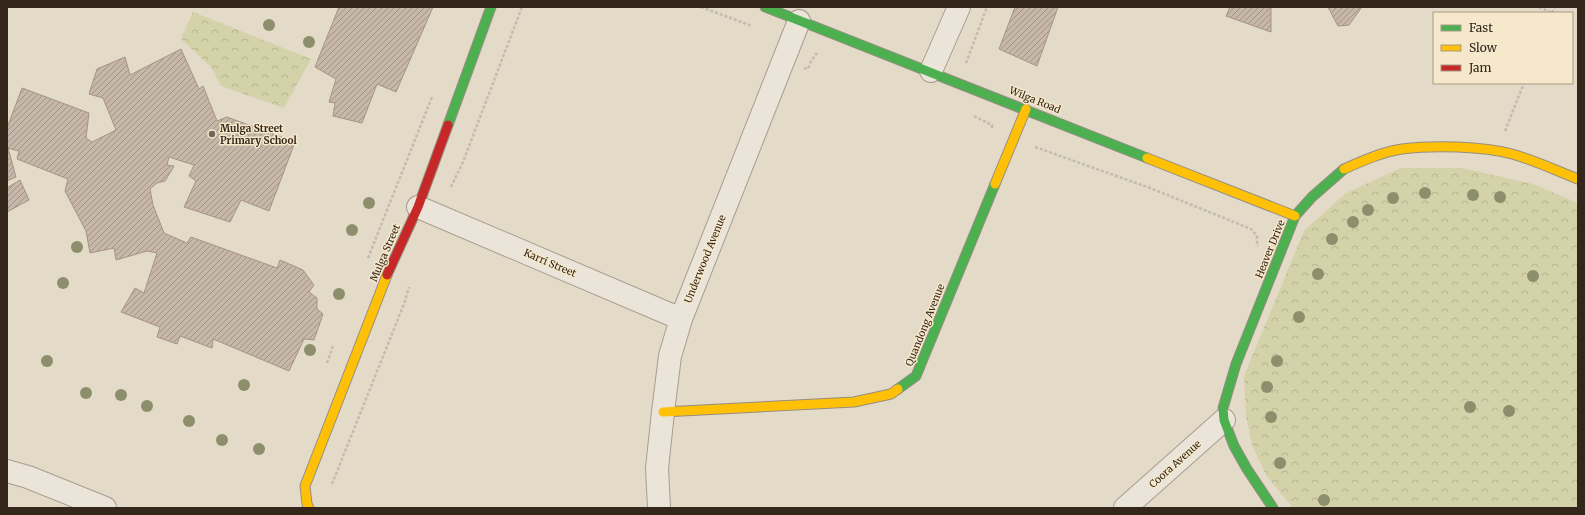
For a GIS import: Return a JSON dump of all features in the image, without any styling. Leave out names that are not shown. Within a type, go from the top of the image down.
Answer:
[{"type":"street","name":"Mulga Street","points":[[309,508],[306,504],[305,486],[387,276],[418,207],[491,7]]},
{"type":"street","name":"Wilga Road","points":[[765,7],[959,82],[1296,216]]},
{"type":"street","points":[[931,71],[959,7]]},
{"type":"street","name":"Underwood Avenue","points":[[659,508],[657,468],[670,356],[682,319],[799,21]]},
{"type":"street","name":"Quandong Avenue","points":[[663,412],[854,402],[891,394],[916,376],[1026,109]]},
{"type":"street","name":"Heaver Drive","points":[[1273,508],[1234,446],[1224,420],[1223,408],[1236,364],[1280,251],[1296,216],[1312,197],[1341,171],[1366,158],[1401,149],[1436,147],[1470,148],[1497,151],[1512,154],[1578,179]]},
{"type":"street","name":"Karri Street","points":[[418,207],[682,319]]},
{"type":"street","name":"Coora Avenue","points":[[1126,508],[1224,420]]},
{"type":"street","points":[[7,471],[28,477],[105,508]]},
{"type":"path","points":[[438,216],[463,162],[522,7]]},
{"type":"path","points":[[701,7],[752,26]]},
{"type":"path","points":[[959,82],[986,7]]},
{"type":"path","points":[[1539,7],[1550,12]]},
{"type":"path","points":[[784,61],[808,69],[816,53],[821,54]]},
{"type":"path","points":[[1497,151],[1524,84]]},
{"type":"path","points":[[367,261],[433,94]]},
{"type":"path","points":[[974,115],[992,125],[993,134],[1012,141],[1040,147],[1150,188],[1250,229],[1257,236],[1256,245],[1280,251]]},
{"type":"path","points":[[330,488],[404,304],[410,284]]},
{"type":"path","points":[[327,363],[335,341]]},
{"type":"green space","points":[[193,12],[311,59],[284,108],[221,86],[211,67],[181,39]]},
{"type":"green space","points":[[1401,168],[1462,168],[1533,184],[1578,203],[1578,508],[1293,508],[1266,475],[1252,445],[1246,416],[1244,376],[1304,231],[1346,193]]},
{"type":"building","points":[[339,7],[433,7],[396,92],[377,84],[362,123],[333,116],[335,103],[329,102],[336,79],[315,67]]},
{"type":"building","points":[[1015,7],[1058,7],[1037,66],[999,49]]},
{"type":"building","points":[[1230,7],[1271,7],[1271,32],[1226,16]]},
{"type":"building","points":[[1328,7],[1362,7],[1349,25],[1338,26]]},
{"type":"building","points":[[181,49],[199,89],[203,86],[217,121],[227,117],[295,142],[269,211],[241,200],[230,222],[184,207],[196,181],[189,176],[194,165],[169,157],[167,165],[174,166],[165,181],[157,183],[150,189],[153,205],[164,233],[187,243],[191,237],[277,268],[280,260],[303,270],[314,285],[309,292],[317,298],[317,309],[323,314],[314,340],[304,339],[289,371],[213,339],[212,348],[180,336],[177,344],[157,337],[160,327],[121,312],[135,288],[144,293],[157,253],[147,251],[116,260],[114,248],[90,253],[86,231],[65,191],[68,179],[17,159],[19,151],[7,148],[7,128],[22,88],[89,113],[86,138],[92,142],[116,130],[103,98],[89,94],[97,69],[125,57],[130,75]]},
{"type":"building","points":[[8,148],[16,177],[7,181],[7,149]]},
{"type":"building","points":[[20,180],[29,200],[7,212],[7,188]]},
{"type":"traffic: fast","points":[[448,125],[491,7]]},
{"type":"traffic: fast","points":[[765,7],[1147,158]]},
{"type":"traffic: fast","points":[[1273,508],[1247,469],[1234,446],[1224,420],[1223,408],[1236,364],[1295,216],[1312,197],[1344,169]]},
{"type":"traffic: fast","points":[[898,389],[916,376],[995,184]]},
{"type":"traffic: slow","points":[[995,184],[1026,109]]},
{"type":"traffic: slow","points":[[1344,169],[1372,157],[1395,150],[1428,147],[1457,147],[1487,149],[1520,156],[1578,179]]},
{"type":"traffic: slow","points":[[1147,158],[1295,216]]},
{"type":"traffic: slow","points":[[309,508],[307,504],[305,486],[387,275]]},
{"type":"traffic: slow","points":[[663,412],[854,402],[891,394],[898,389]]},
{"type":"traffic: jam","points":[[387,275],[418,207],[448,125]]},
{"type":"place","name":"Mulga Street Primary School","points":[[212,134]]}]
